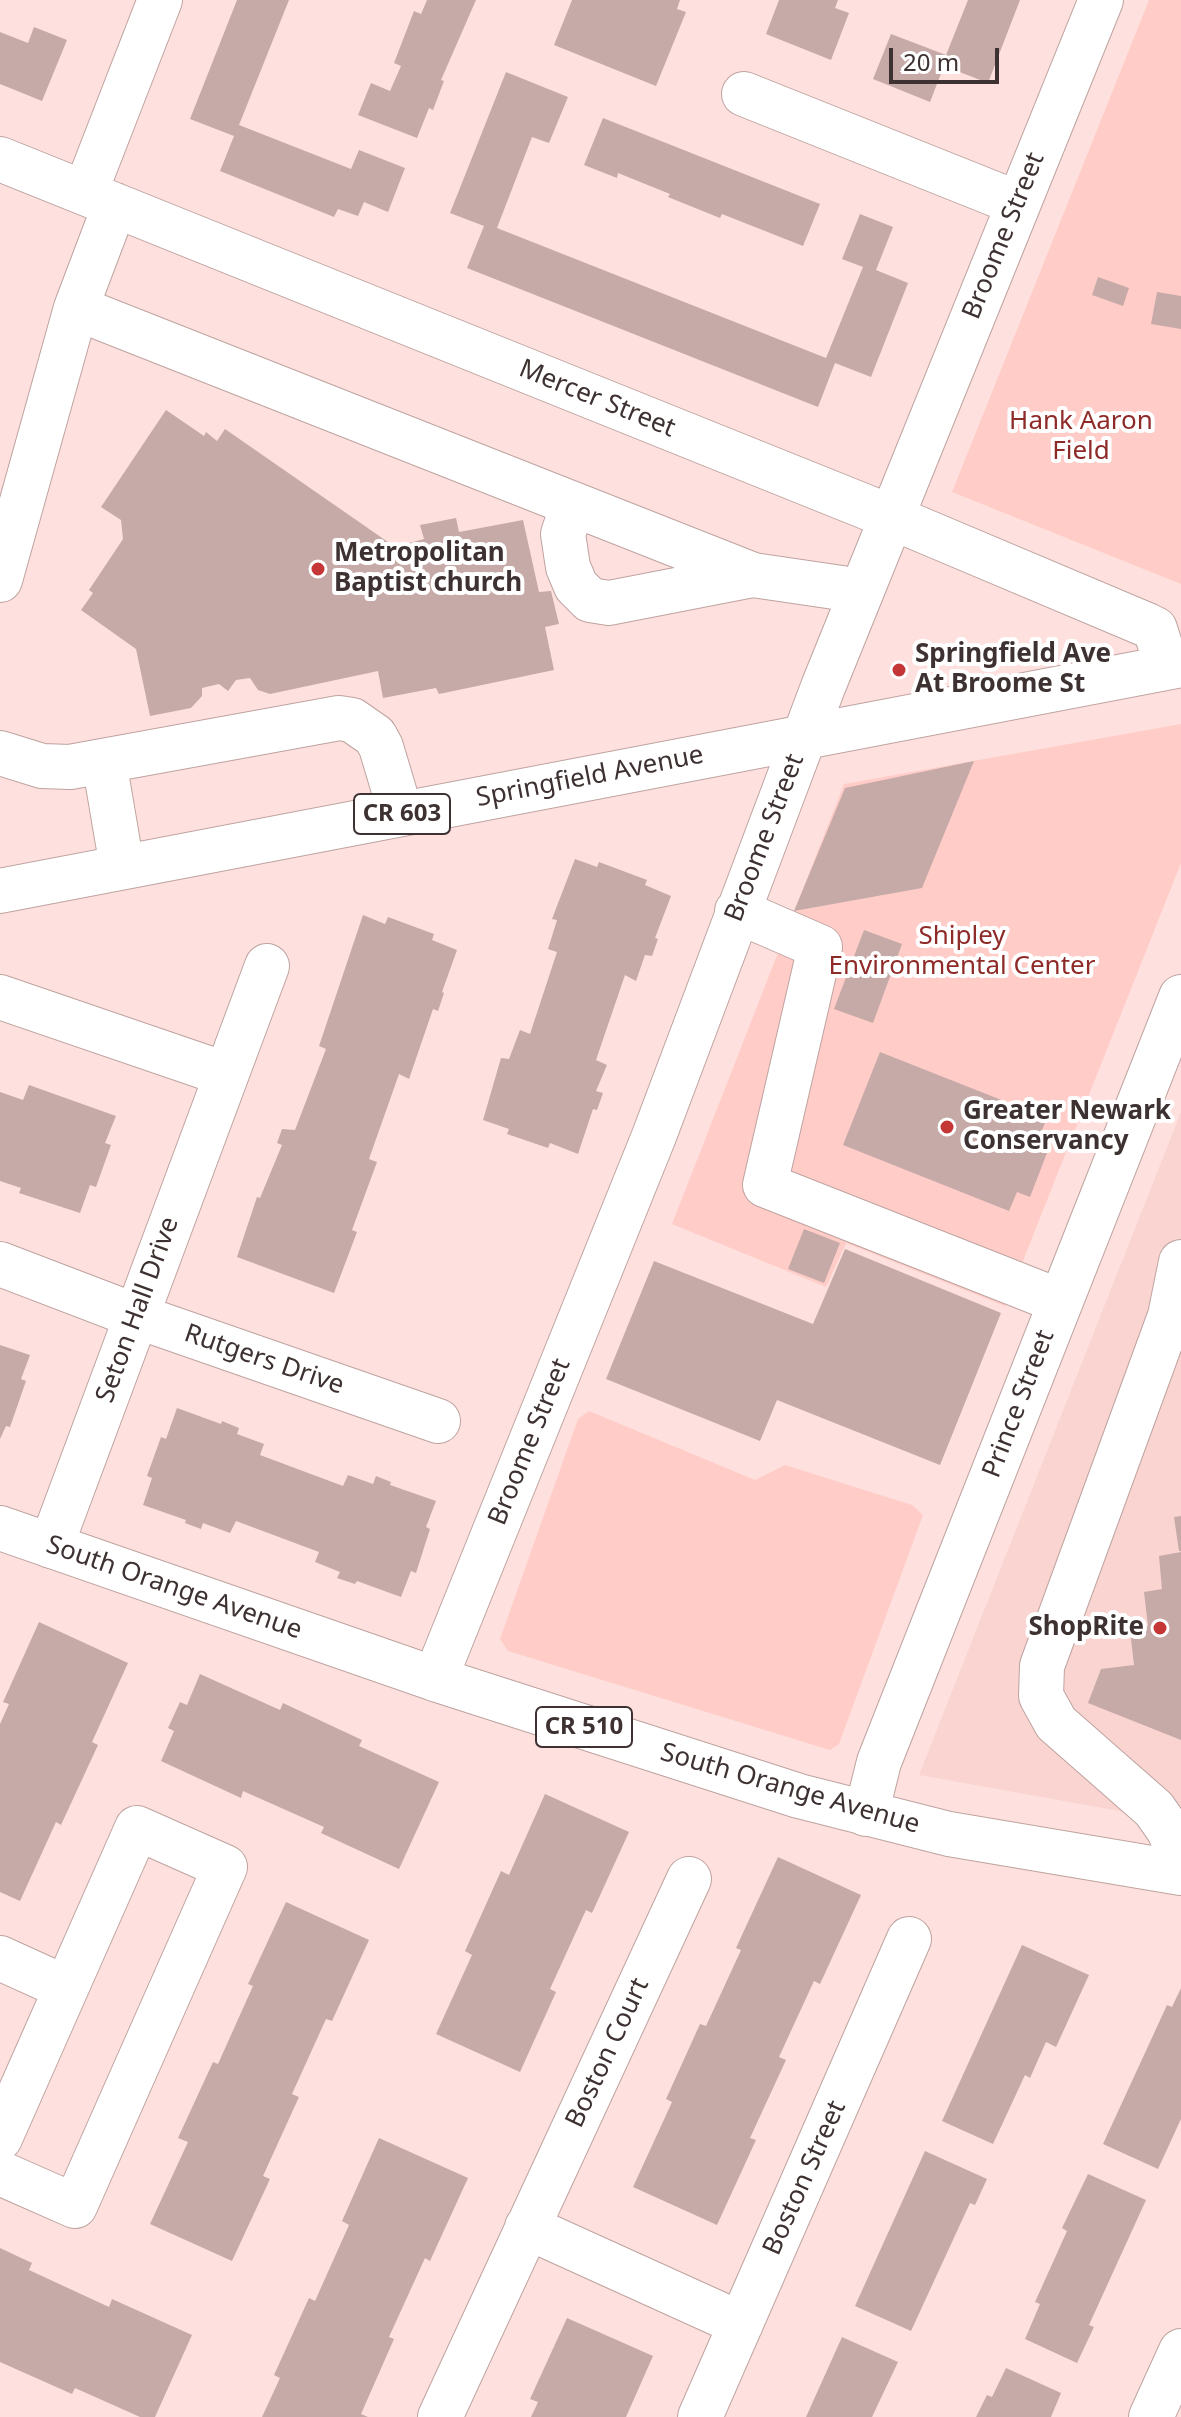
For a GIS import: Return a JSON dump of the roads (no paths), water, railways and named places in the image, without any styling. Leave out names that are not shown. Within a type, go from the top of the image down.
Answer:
[{"type":"street","points":[[0,580],[76,308],[100,199],[160,0]]},
{"type":"street","name":"Broome Street","points":[[435,1679],[654,1136],[803,737],[1101,0]]},
{"type":"street","points":[[744,94],[1017,203]]},
{"type":"street","name":"Mercer Street","points":[[0,159],[891,517],[1155,629],[1174,666]]},
{"type":"street","points":[[76,308],[753,575],[862,591]]},
{"type":"street","points":[[573,505],[563,534],[568,567],[576,586],[590,600],[609,603],[753,575]]},
{"type":"street","name":"Springfield Avenue","points":[[0,891],[1174,666]]},
{"type":"street","points":[[0,753],[42,766],[70,767],[339,718],[352,720],[375,736],[401,814]]},
{"type":"street","points":[[104,761],[122,867]]},
{"type":"street","points":[[737,911],[820,947],[765,1185],[1059,1301]]},
{"type":"street","name":"Seton Hall Drive","points":[[51,1546],[267,966]]},
{"type":"street","points":[[0,997],[225,1074]]},
{"type":"street","name":"Prince Street","points":[[866,1814],[879,1762],[1181,997]]},
{"type":"street","points":[[1181,1262],[1170,1316],[1042,1666],[1041,1696],[1056,1723],[1154,1809],[1170,1832],[1181,1865]]},
{"type":"street","name":"Rutgers Drive","points":[[0,1264],[136,1316],[438,1421]]},
{"type":"street","name":"South Orange Avenue","points":[[1,1531],[435,1679],[799,1796],[949,1834],[1181,1873]]},
{"type":"street","points":[[0,2138],[137,1828],[225,1867],[75,2206],[0,2173]]},
{"type":"street","name":"Boston Court","points":[[440,2417],[689,1879]]},
{"type":"street","name":"Boston Street","points":[[700,2417],[909,1939]]},
{"type":"street","points":[[0,1958],[60,2002]]},
{"type":"street","points":[[0,1991],[60,2002]]},
{"type":"street","points":[[527,2227],[741,2324]]},
{"type":"street","points":[[1151,2417],[1181,2351]]},
{"type":"place","name":"Metropolitan Baptist church","points":[[318,569]]},
{"type":"place","name":"Springfield Ave At Broome St","points":[[899,670]]},
{"type":"place","name":"Greater Newark Conservancy","points":[[947,1127]]},
{"type":"place","name":"ShopRite","points":[[1160,1628]]},
{"type":"park label","name":"Hank Aaron Field","points":[[1081,437]]},
{"type":"park label","name":"Shipley Environmental Center","points":[[962,952]]}]
